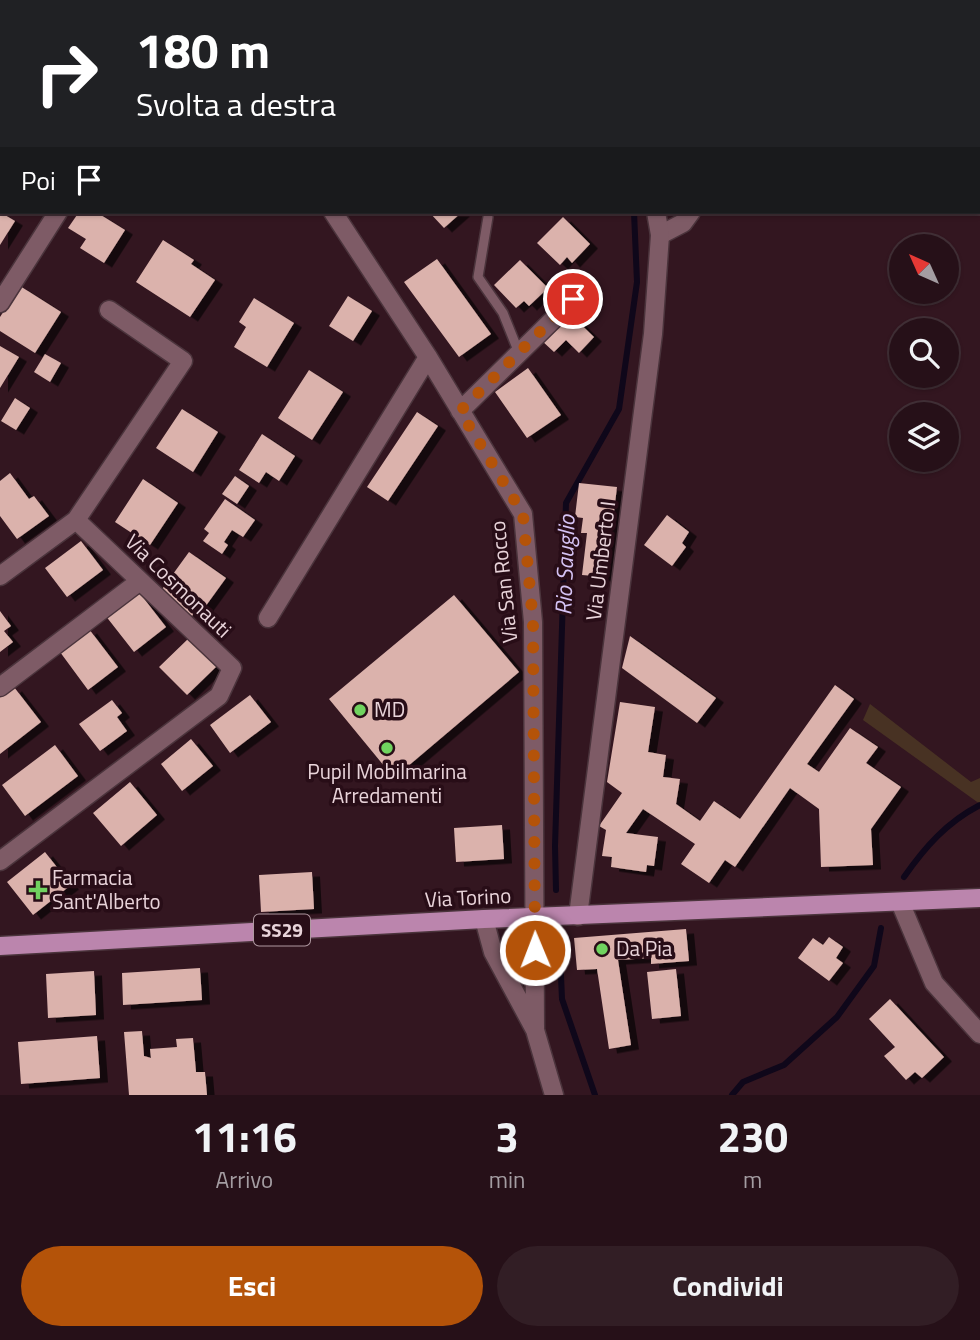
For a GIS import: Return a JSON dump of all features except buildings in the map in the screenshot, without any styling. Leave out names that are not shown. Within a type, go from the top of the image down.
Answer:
[{"type":"main road","name":"Via Torino","points":[[0,946],[484,919],[980,898]]},
{"type":"street","points":[[0,303],[57,214]]},
{"type":"street","name":"Via San Rocco","points":[[334,214],[428,357],[523,514],[533,622],[535,1030]]},
{"type":"street","name":"Via Umberto I","points":[[578,915],[653,334],[660,235],[656,214]]},
{"type":"street","points":[[660,235],[683,223],[690,214]]},
{"type":"street","points":[[460,411],[573,299]]},
{"type":"street","points":[[0,576],[76,520],[183,360],[109,310]]},
{"type":"street","points":[[268,618],[428,357]]},
{"type":"street","name":"Via Cosmonauti","points":[[0,861],[219,696],[232,668],[76,520]]},
{"type":"street","points":[[0,687],[140,581]]},
{"type":"street","points":[[900,902],[933,983],[980,1034]]},
{"type":"street","points":[[484,919],[493,952],[535,1030],[554,1095]]},
{"type":"lane","points":[[488,217],[478,277],[503,313],[519,353]]},
{"type":"shaded area","points":[[870,704],[971,782],[980,778],[980,804],[863,720]]},
{"type":"waterway","name":"Rio Sauglio","points":[[556,890],[555,846],[566,503],[619,409],[637,282],[634,214]]},
{"type":"waterway","points":[[904,877],[937,836],[980,805]]},
{"type":"waterway","points":[[732,1095],[743,1082],[784,1065],[837,1017],[874,966],[881,928]]},
{"type":"waterway","name":"Rio Sauglio","points":[[559,930],[562,999],[595,1095]]},
{"type":"place","name":"MD","points":[[360,710]]},
{"type":"place","name":"Pupil Mobilmarina Arredamenti","points":[[387,748]]},
{"type":"place","name":"Farmacia Sant'Alberto","points":[[38,890]]},
{"type":"place","name":"Da Pia","points":[[602,949]]},
{"type":"route","points":[[535,950],[533,622],[523,514],[460,411],[573,299]]}]
